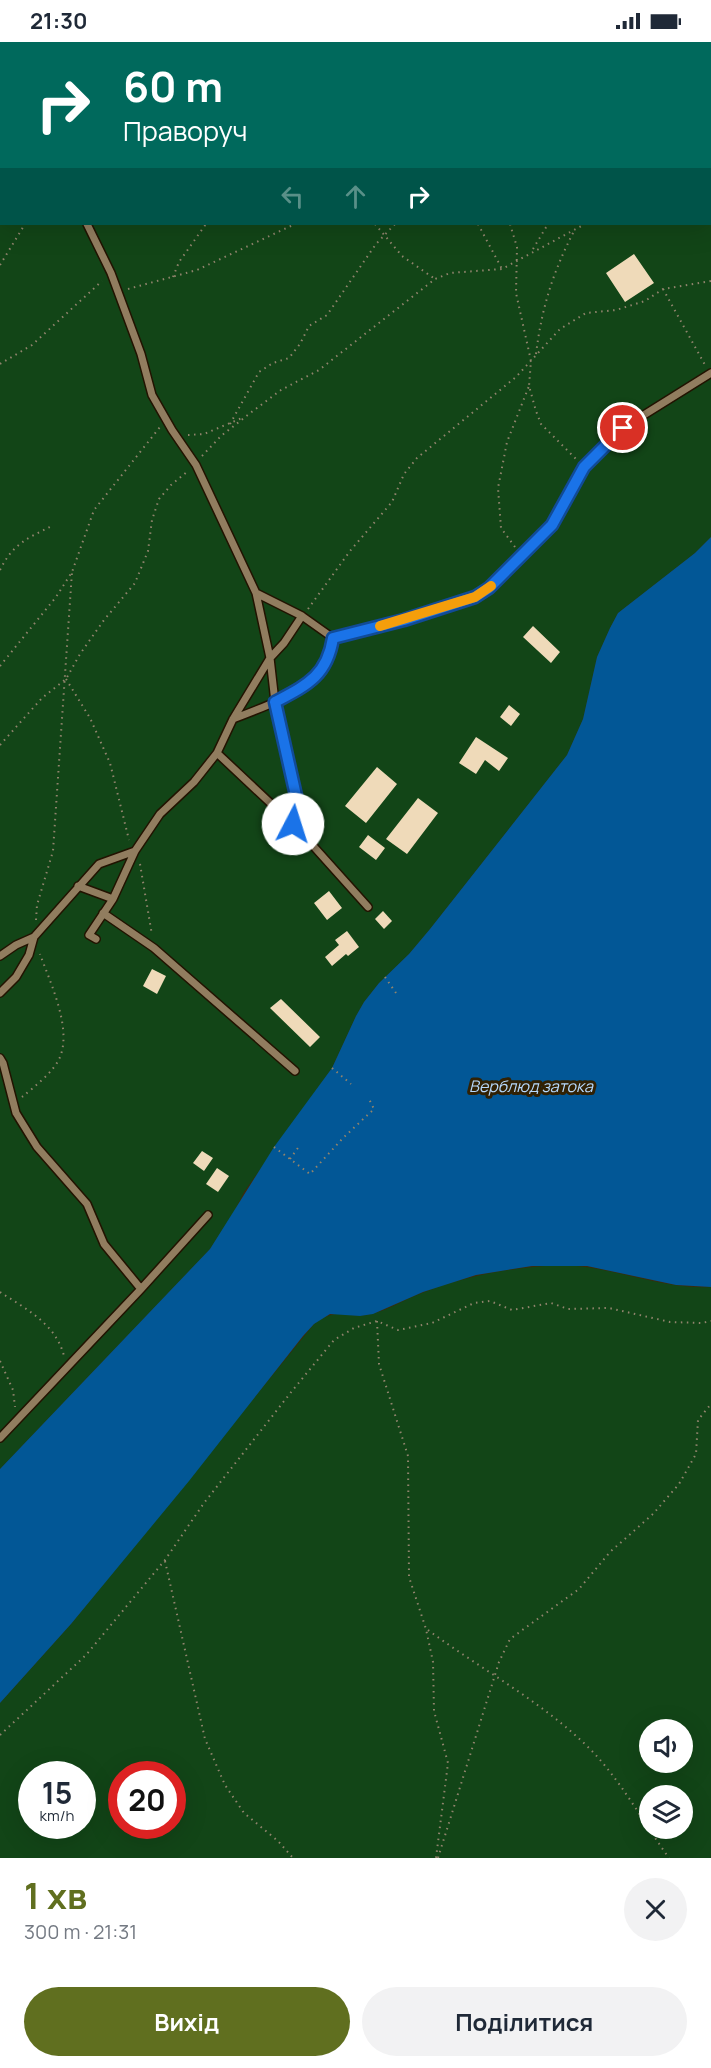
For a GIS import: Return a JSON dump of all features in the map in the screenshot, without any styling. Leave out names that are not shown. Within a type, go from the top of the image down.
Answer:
[{"type":"lane","points":[[87,225],[111,273],[141,354],[152,395],[196,465],[256,593],[270,658],[275,702],[297,800],[293,824]]},
{"type":"lane","points":[[256,593],[302,616],[333,638],[404,620],[475,597],[489,588],[552,525],[584,467],[623,428],[710,374]]},
{"type":"lane","points":[[96,939],[89,935],[113,899],[135,851],[160,814],[194,783],[218,753],[233,719],[270,658],[284,643],[302,616]]},
{"type":"lane","points":[[233,719],[297,691],[319,675],[331,652],[333,638]]},
{"type":"lane","points":[[218,753],[293,824],[368,907]]},
{"type":"lane","points":[[0,956],[34,937],[99,864],[135,851]]},
{"type":"lane","points":[[78,886],[113,899]]},
{"type":"lane","points":[[104,913],[154,948],[295,1071]]},
{"type":"lane","points":[[0,993],[16,977],[29,955],[34,937]]},
{"type":"lane","points":[[0,1058],[16,1113],[37,1147],[87,1204],[104,1244],[141,1289]]},
{"type":"lane","points":[[0,1438],[208,1215]]},
{"type":"path","points":[[0,265],[24,225]]},
{"type":"path","points":[[201,225],[202,230]]},
{"type":"path","points":[[173,277],[179,262],[205,225]]},
{"type":"path","points":[[118,292],[197,270],[293,225]]},
{"type":"path","points":[[376,225],[402,256],[435,279]]},
{"type":"path","points":[[230,424],[259,372],[273,363],[289,358],[300,344],[309,326],[327,315],[384,234],[394,225]]},
{"type":"path","points":[[479,225],[502,269]]},
{"type":"path","points":[[510,225],[517,247],[516,293],[531,362],[529,386],[507,442],[498,488],[501,528],[521,556]]},
{"type":"path","points":[[532,251],[547,225]]},
{"type":"path","points":[[0,745],[42,698],[66,679],[80,654],[135,583],[148,551],[152,520],[159,499],[171,485],[196,465],[221,436],[281,390],[319,370],[435,279],[450,273],[502,269],[583,225]]},
{"type":"path","points":[[536,356],[540,320],[557,264],[575,229]]},
{"type":"path","points":[[0,364],[32,345],[111,273]]},
{"type":"path","points":[[302,616],[350,551],[392,502],[404,474],[417,458],[516,377],[560,329],[586,313],[616,310],[645,301],[663,289],[711,281]]},
{"type":"path","points":[[663,289],[710,374]]},
{"type":"path","points":[[529,386],[541,424],[584,467]]},
{"type":"path","points":[[172,430],[192,436],[204,434],[249,414]]},
{"type":"path","points":[[0,666],[56,597],[72,572],[94,510],[166,420]]},
{"type":"path","points":[[0,570],[7,554],[26,538],[52,526]]},
{"type":"path","points":[[14,1104],[42,1081],[60,1057],[64,1026],[34,937],[38,904],[53,851],[72,572]]},
{"type":"path","points":[[66,679],[90,718],[110,763],[128,838],[141,866],[154,948]]},
{"type":"path","points":[[385,977],[396,993]]},
{"type":"path","points":[[332,1068],[351,1084]]},
{"type":"path","points":[[274,1147],[310,1174],[374,1109],[368,1096]]},
{"type":"path","points":[[290,1159],[300,1145]]},
{"type":"path","points":[[0,1292],[44,1320],[61,1346],[66,1368]]},
{"type":"path","points":[[0,1735],[86,1655],[165,1560],[204,1503],[334,1340],[354,1328],[377,1322],[398,1330],[432,1323],[474,1304],[490,1301],[512,1310],[551,1303],[568,1309],[609,1308],[670,1322],[711,1321]]},
{"type":"path","points":[[377,1322],[379,1364],[408,1456],[409,1577],[426,1629],[433,1662],[434,1711],[448,1763],[437,1858]]},
{"type":"path","points":[[0,1361],[13,1390],[15,1421]]},
{"type":"path","points":[[437,1858],[499,1662],[510,1639],[579,1589],[610,1552],[653,1514],[679,1484],[696,1454],[698,1420],[711,1404]]},
{"type":"path","points":[[165,1560],[205,1739],[225,1785],[244,1814],[278,1841],[293,1858]]},
{"type":"path","points":[[426,1629],[456,1652],[557,1719],[591,1750],[620,1785],[669,1858]]},
{"type":"green space","points":[[0,225],[711,225],[711,537],[695,553],[618,613],[597,657],[583,719],[567,755],[430,929],[364,1002],[332,1068],[244,1192],[210,1249],[0,1469]]},
{"type":"green space","points":[[562,1265],[581,1266],[655,1282],[711,1287],[711,1858],[0,1858],[0,1703],[71,1624],[314,1324],[330,1315],[362,1315],[378,1312],[439,1287],[509,1270]]},
{"type":"water","name":"Верблюд затока","points":[[711,537],[711,1287],[676,1285],[587,1266],[532,1266],[476,1275],[423,1292],[373,1314],[360,1316],[330,1314],[314,1324],[303,1336],[189,1481],[71,1624],[0,1703],[0,1469],[210,1249],[274,1147],[332,1068],[364,1002],[430,929],[567,755],[583,719],[597,657],[618,613],[695,553]]},
{"type":"building","points":[[634,254],[654,283],[625,302],[606,273]]},
{"type":"building","points":[[533,626],[560,652],[551,663],[523,637]]},
{"type":"building","points":[[509,705],[520,714],[511,726],[500,717]]},
{"type":"building","points":[[476,737],[508,758],[499,771],[485,760],[476,774],[459,763]]},
{"type":"building","points":[[377,767],[397,784],[366,823],[345,806]]},
{"type":"building","points":[[418,798],[438,813],[407,854],[386,839]]},
{"type":"building","points":[[368,835],[385,848],[376,860],[359,847]]},
{"type":"building","points":[[329,891],[342,908],[327,920],[314,903]]},
{"type":"building","points":[[383,911],[392,921],[384,929],[375,919]]},
{"type":"building","points":[[347,931],[359,947],[332,966],[325,957],[339,945],[335,940]]},
{"type":"building","points":[[152,969],[166,976],[157,994],[143,986]]},
{"type":"building","points":[[281,999],[320,1037],[310,1047],[270,1008]]},
{"type":"building","points":[[202,1151],[213,1158],[204,1171],[193,1163]]},
{"type":"building","points":[[217,1168],[229,1176],[218,1192],[206,1184]]},
{"type":"slow traffic","points":[[380,626],[475,597],[491,586]]},
{"type":"route","points":[[293,824],[297,800],[275,702],[297,691],[319,675],[331,652],[333,638],[404,620],[475,597],[489,588],[552,525],[584,467],[623,428]]}]
